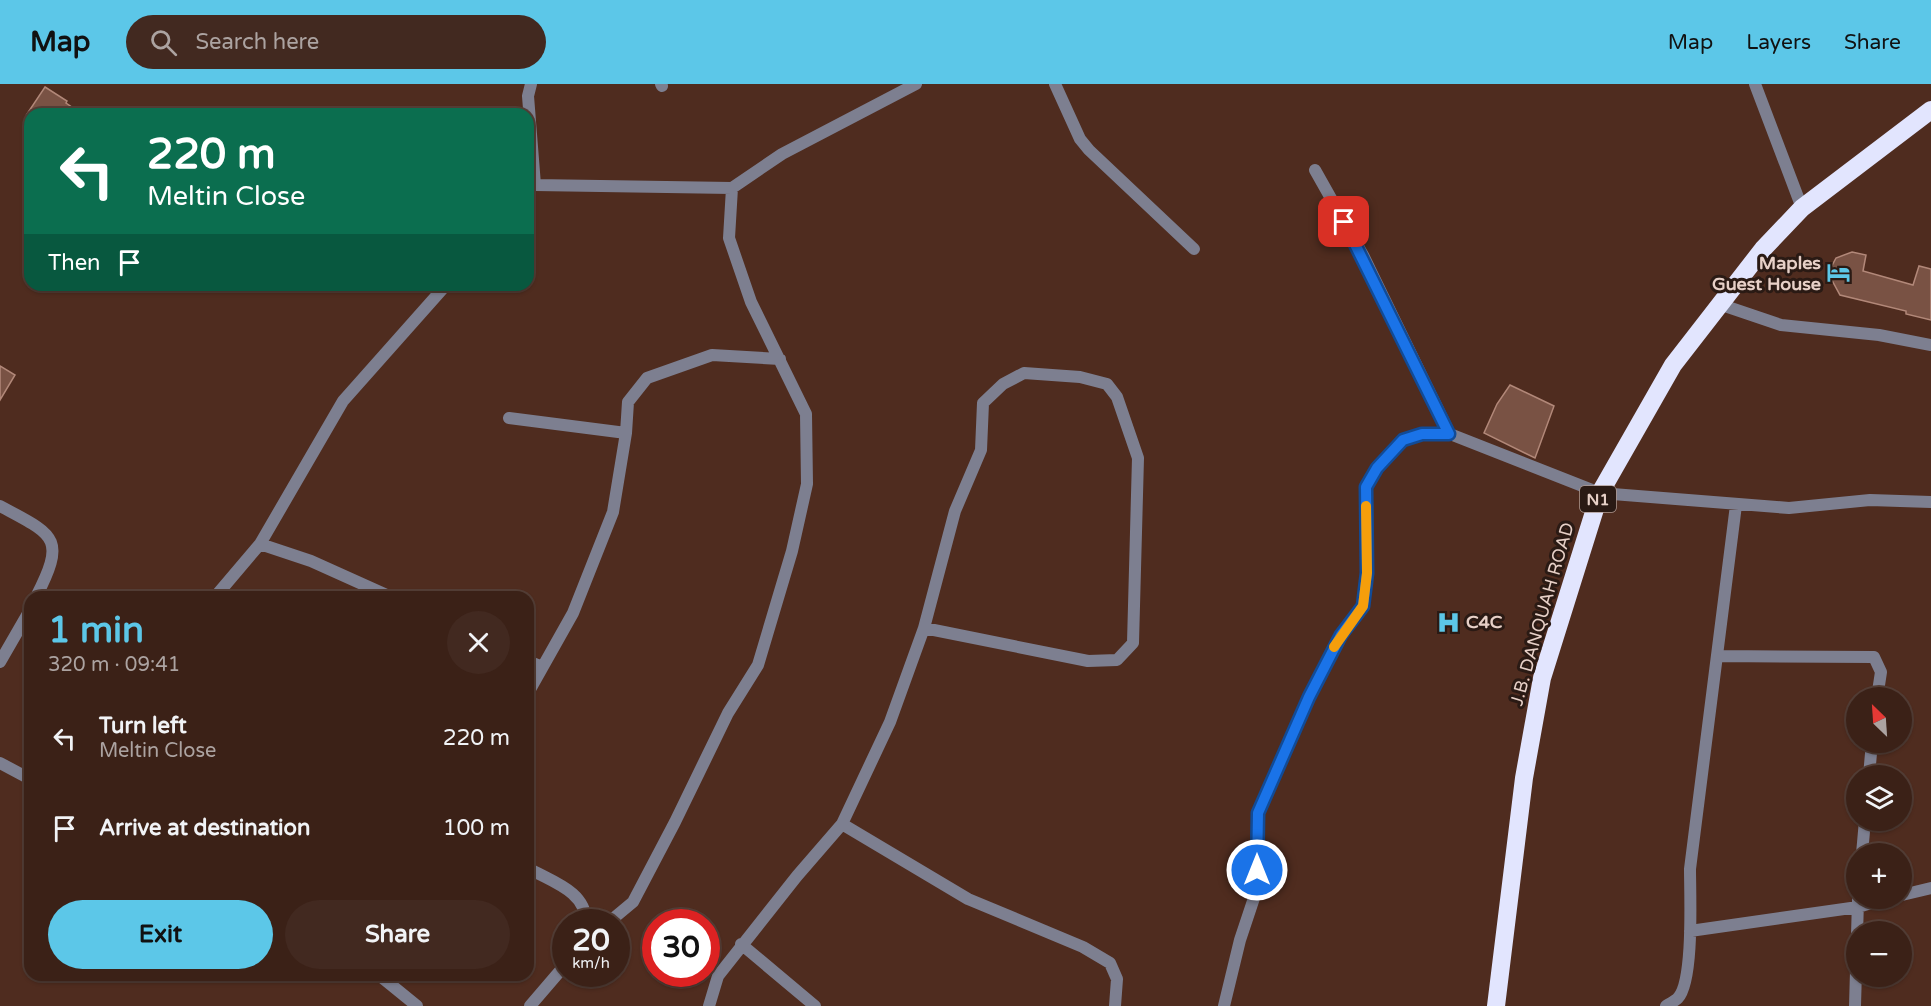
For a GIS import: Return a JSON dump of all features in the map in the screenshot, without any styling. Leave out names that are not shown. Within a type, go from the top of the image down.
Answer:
[{"type":"highway","name":"J.B. DANQUAH ROAD","points":[[1496,1006],[1524,778],[1542,678],[1600,493],[1673,365],[1763,249],[1802,208],[1931,110]]},
{"type":"street","points":[[529,108],[531,84]]},
{"type":"street","points":[[534,188],[732,188],[782,154],[916,84]]},
{"type":"street","points":[[1055,84],[1080,140],[1194,249]]},
{"type":"street","points":[[1755,84],[1802,208]]},
{"type":"street","points":[[1315,170],[1373,276],[1449,434]]},
{"type":"street","points":[[625,909],[633,902],[728,713],[758,665],[807,484],[806,414],[751,302],[729,238],[732,188]]},
{"type":"street","points":[[220,591],[261,544],[343,401],[441,291]]},
{"type":"street","points":[[1719,304],[1781,325],[1879,335],[1931,345]]},
{"type":"street","points":[[534,680],[573,613],[613,512],[626,433],[628,402],[647,378],[712,355],[780,359]]},
{"type":"street","points":[[709,1006],[718,976],[741,944],[842,824],[890,722],[924,628],[955,511],[981,450],[984,403],[1004,384],[1024,373],[1080,377],[1107,384],[1117,397],[1138,458],[1133,643],[1118,660],[1088,661],[924,628]]},
{"type":"street","points":[[509,418],[626,433]]},
{"type":"street","points":[[1224,1006],[1240,940],[1257,889],[1258,813],[1314,687],[1341,635],[1363,606],[1367,573],[1366,487],[1377,468],[1403,440],[1422,434],[1449,434],[1600,493],[1789,508],[1870,500],[1931,502]]},
{"type":"street","points":[[1666,1006],[1678,998],[1686,982],[1690,931],[1690,869],[1736,505]]},
{"type":"street","points":[[0,506],[51,536],[54,552],[49,573],[39,591]]},
{"type":"street","points":[[261,544],[310,561],[378,591]]},
{"type":"street","points":[[0,662],[24,620]]},
{"type":"street","points":[[1717,656],[1874,657],[1881,672],[1879,687]]},
{"type":"street","points":[[534,664],[540,666]]},
{"type":"street","points":[[0,763],[24,776]]},
{"type":"street","points":[[842,824],[968,899],[1083,947],[1110,963],[1117,979],[1115,1006]]},
{"type":"street","points":[[534,871],[578,896],[585,909]]},
{"type":"street","points":[[1912,893],[1931,888]]},
{"type":"street","points":[[1690,931],[1846,905]]},
{"type":"street","points":[[1855,1006],[1858,909]]},
{"type":"street","points":[[741,944],[815,1006]]},
{"type":"street","points":[[530,1006],[552,980]]},
{"type":"street","points":[[386,981],[417,1006]]},
{"type":"building","points":[[45,87],[67,101],[66,103],[73,108],[31,108]]},
{"type":"building","points":[[1852,252],[1866,255],[1863,271],[1913,285],[1919,266],[1931,269],[1931,320],[1906,314],[1906,311],[1840,295],[1828,273],[1836,258]]},
{"type":"building","points":[[0,366],[15,375],[0,400]]},
{"type":"building","points":[[1510,385],[1554,406],[1535,458],[1484,433],[1497,404]]},
{"type":"slow traffic","points":[[1334,647],[1363,606],[1367,573],[1366,506]]},
{"type":"place","name":"Maples Guest House","points":[[1839,273]]},
{"type":"place","name":"C4C","points":[[1448,622]]},
{"type":"route","points":[[1257,870],[1258,813],[1309,697],[1341,635],[1363,606],[1367,573],[1366,487],[1377,468],[1403,440],[1422,434],[1449,434],[1420,369],[1344,222]]}]
